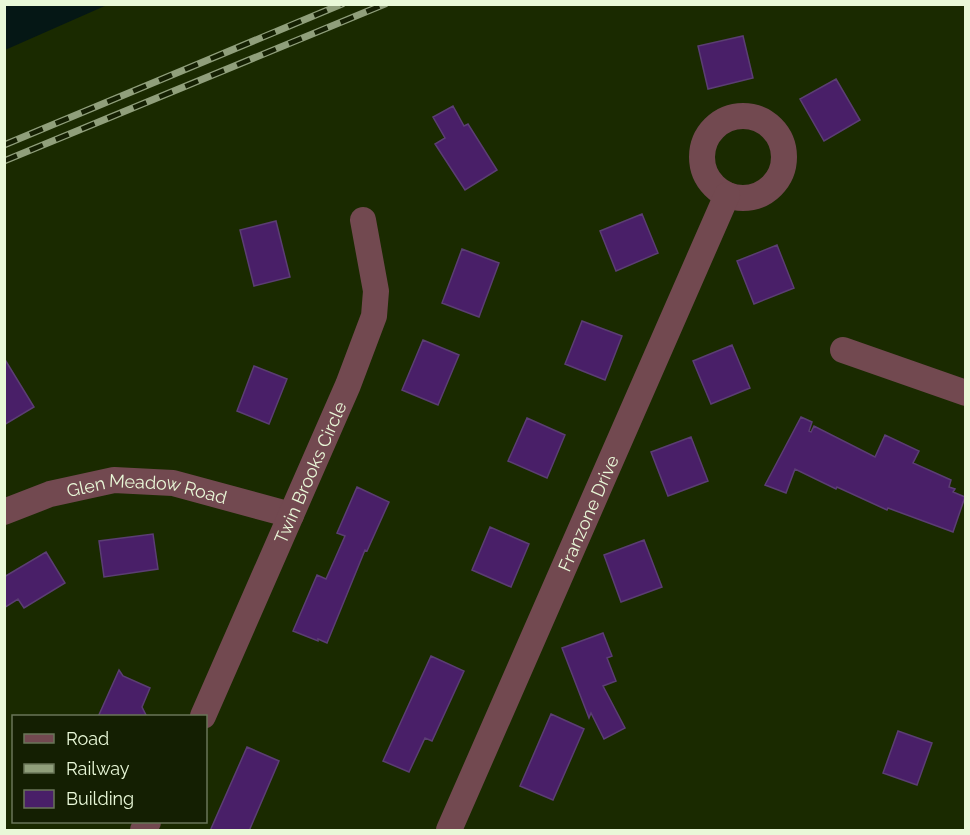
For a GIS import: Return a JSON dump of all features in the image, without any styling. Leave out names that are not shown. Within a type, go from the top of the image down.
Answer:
[{"type":"street","name":"Franzone Drive","points":[[449,831],[727,195]]},
{"type":"street","name":"Twin Brooks Circle","points":[[204,715],[348,385],[374,315],[376,291],[363,220]]},
{"type":"street","points":[[843,350],[966,393]]},
{"type":"street","name":"Glen Meadow Road","points":[[4,512],[50,494],[114,480],[173,483],[291,515]]},
{"type":"shaded area","points":[[5,4],[107,4],[107,5],[5,50]]},
{"type":"building","points":[[743,36],[753,78],[708,89],[698,46]]},
{"type":"building","points":[[836,79],[860,120],[824,141],[800,99]]},
{"type":"building","points":[[453,106],[464,126],[468,124],[497,170],[465,190],[435,144],[445,138],[433,117]]},
{"type":"building","points":[[642,214],[658,253],[616,271],[600,231]]},
{"type":"building","points":[[276,221],[290,277],[254,286],[240,230]]},
{"type":"building","points":[[777,245],[794,288],[754,304],[737,261]]},
{"type":"building","points":[[462,249],[499,263],[479,317],[442,303]]},
{"type":"building","points":[[582,321],[622,336],[605,380],[565,364]]},
{"type":"building","points":[[423,340],[459,355],[438,405],[402,390]]},
{"type":"building","points":[[732,345],[750,388],[711,404],[693,361]]},
{"type":"building","points":[[4,358],[34,407],[4,425]]},
{"type":"building","points":[[254,366],[287,379],[269,424],[237,411]]},
{"type":"building","points":[[801,417],[812,422],[809,431],[811,432],[814,426],[875,457],[885,435],[919,451],[913,463],[951,480],[949,487],[955,489],[953,492],[965,497],[953,532],[888,508],[887,510],[795,469],[786,493],[765,485]]},
{"type":"building","points":[[527,418],[565,435],[547,478],[508,461]]},
{"type":"building","points":[[691,437],[708,481],[668,496],[651,452]]},
{"type":"building","points":[[357,487],[389,502],[367,551],[365,550],[327,643],[318,639],[318,641],[293,631],[317,575],[326,579],[345,536],[337,533]]},
{"type":"building","points":[[490,527],[529,544],[511,587],[472,570]]},
{"type":"building","points":[[153,534],[158,569],[104,577],[99,541]]},
{"type":"building","points":[[644,540],[662,587],[621,602],[604,555]]},
{"type":"building","points":[[46,552],[65,583],[24,608],[18,599],[4,608],[4,577]]},
{"type":"building","points":[[603,633],[612,656],[607,658],[616,681],[603,686],[625,728],[604,739],[591,713],[589,718],[562,648]]},
{"type":"building","points":[[431,656],[464,671],[432,741],[425,738],[409,772],[383,761]]},
{"type":"building","points":[[119,670],[123,676],[150,688],[142,707],[146,715],[99,715]]},
{"type":"building","points":[[551,714],[584,729],[553,800],[520,786]]},
{"type":"building","points":[[898,731],[932,743],[917,785],[883,773]]},
{"type":"building","points":[[247,747],[279,761],[249,831],[210,831]]},
{"type":"railway","points":[[4,145],[342,4]]},
{"type":"railway","points":[[4,161],[385,4]]}]
